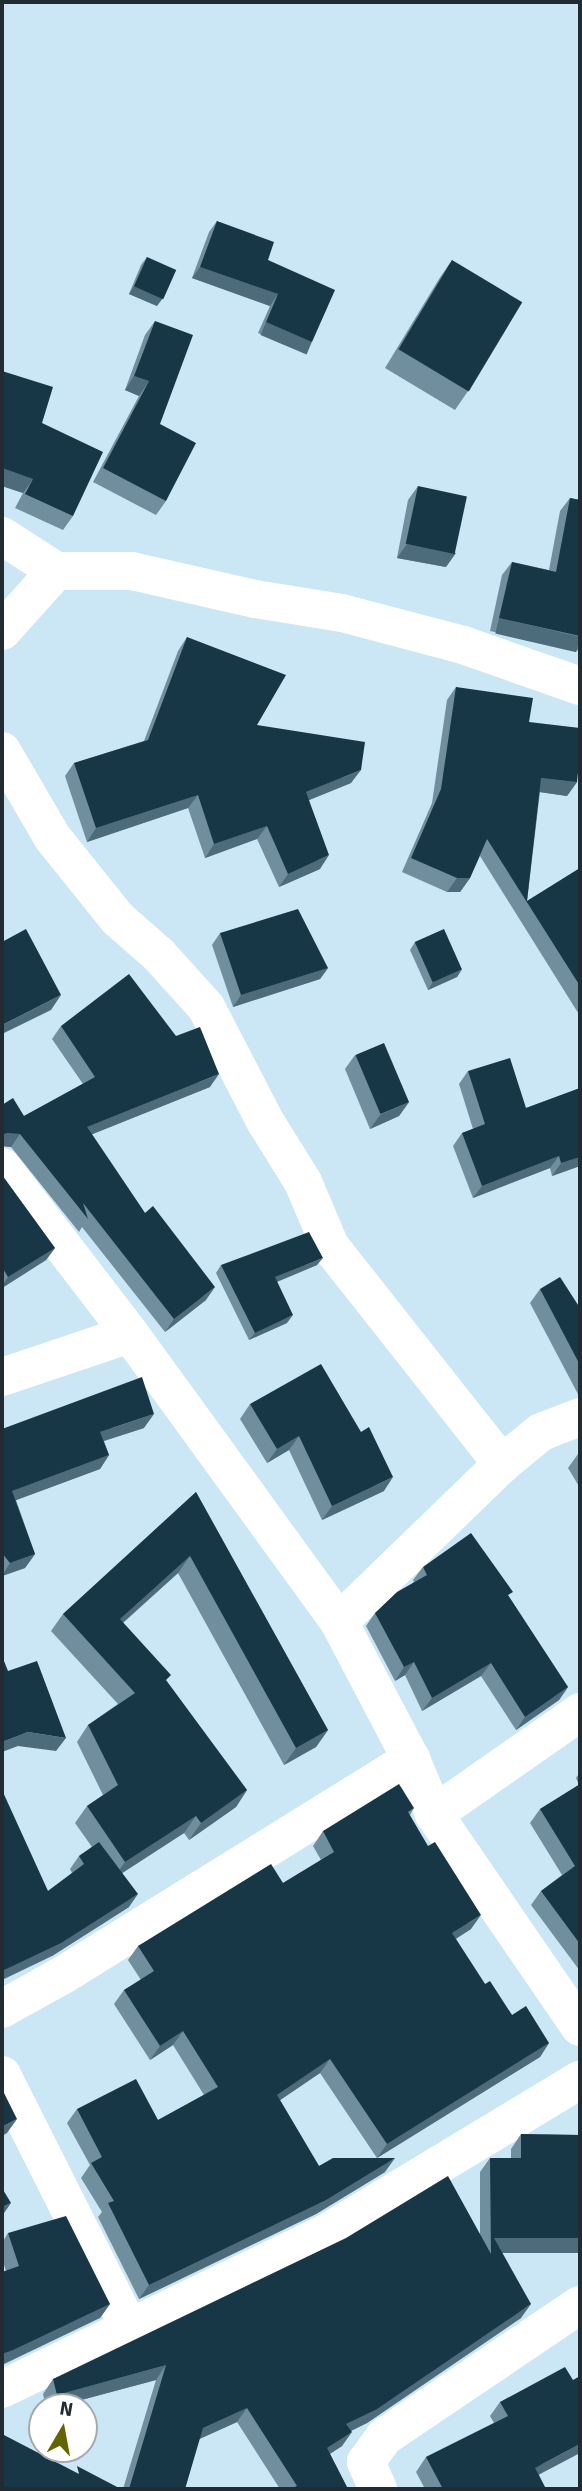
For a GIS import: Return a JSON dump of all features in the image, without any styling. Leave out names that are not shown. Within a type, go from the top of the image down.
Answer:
[{"type":"street","points":[[2,536],[57,571],[132,571],[255,599],[342,613],[463,645],[580,686]]},
{"type":"street","points":[[2,631],[57,571]]},
{"type":"street","points":[[2,751],[52,837],[118,919],[159,955],[206,1007],[265,1121],[303,1182],[330,1246],[502,1464]]},
{"type":"street","points":[[2,1167],[130,1334],[339,1622],[411,1759],[434,1814],[575,2007]]},
{"type":"street","points":[[2,1377],[130,1334]]},
{"type":"street","points":[[339,1622],[502,1464],[541,1432],[580,1417]]},
{"type":"street","points":[[434,1814],[580,1712]]},
{"type":"street","points":[[2,2009],[63,1975],[411,1759]]},
{"type":"street","points":[[2,2075],[129,2327]]},
{"type":"street","points":[[2,2389],[326,2233],[580,2080]]},
{"type":"street","points":[[378,2489],[366,2462],[384,2437],[580,2305]]},
{"type":"building","points":[[217,221],[274,242],[268,260],[335,290],[312,342],[266,322],[278,294],[200,267]]},
{"type":"building","points":[[147,257],[176,270],[163,299],[134,286]]},
{"type":"building","points":[[452,260],[522,302],[469,391],[398,349]]},
{"type":"building","points":[[155,321],[193,335],[160,424],[196,443],[166,501],[103,468],[149,381],[134,376]]},
{"type":"building","points":[[2,371],[53,387],[42,423],[103,452],[73,516],[25,494],[33,479],[2,468]]},
{"type":"building","points":[[418,486],[467,496],[455,554],[406,544]]},
{"type":"building","points":[[570,498],[580,500],[580,636],[499,618],[512,562],[556,572]]},
{"type":"building","points":[[187,637],[286,675],[257,725],[365,742],[361,770],[306,792],[329,855],[288,874],[267,826],[214,844],[198,795],[96,828],[74,763],[148,740]]},
{"type":"building","points":[[456,687],[533,698],[529,722],[580,728],[577,782],[541,778],[527,901],[580,868],[580,986],[487,839],[470,878],[457,878],[411,858],[441,789]]},
{"type":"building","points":[[298,909],[328,968],[241,995],[220,933]]},
{"type":"building","points":[[26,929],[61,995],[2,1025],[2,942]]},
{"type":"building","points":[[444,929],[462,969],[433,982],[415,942]]},
{"type":"building","points":[[129,974],[176,1036],[200,1027],[219,1074],[87,1127],[145,1213],[153,1206],[215,1287],[174,1319],[83,1203],[88,1219],[20,1134],[2,1135],[2,1105],[13,1098],[24,1116],[95,1077],[61,1026]]},
{"type":"building","points":[[384,1043],[409,1102],[380,1114],[355,1055]]},
{"type":"building","points":[[510,1058],[526,1108],[580,1088],[580,1157],[561,1163],[559,1156],[482,1186],[462,1133],[485,1124],[468,1071]]},
{"type":"building","points":[[2,1175],[55,1248],[8,1277],[2,1267]]},
{"type":"building","points":[[309,1232],[323,1258],[275,1277],[293,1315],[255,1333],[221,1265]]},
{"type":"building","points":[[560,1277],[580,1308],[580,1365],[540,1289]]},
{"type":"building","points":[[321,1364],[361,1432],[369,1427],[393,1477],[332,1506],[299,1436],[277,1449],[250,1404]]},
{"type":"building","points":[[142,1377],[154,1414],[100,1432],[109,1455],[12,1491],[35,1554],[10,1563],[2,1553],[2,1429]]},
{"type":"building","points":[[196,1492],[328,1730],[296,1748],[190,1556],[120,1619],[171,1675],[166,1680],[247,1790],[201,1823],[196,1816],[125,1862],[87,1806],[118,1785],[88,1725],[135,1693],[63,1614]]},
{"type":"building","points":[[471,1533],[513,1592],[508,1595],[568,1687],[525,1717],[491,1663],[432,1698],[414,1662],[404,1667],[375,1613],[397,1592],[427,1575],[423,1567]]},
{"type":"building","points":[[2,1656],[8,1671],[37,1661],[66,1738],[28,1732],[2,1742]]},
{"type":"building","points":[[399,1784],[414,1808],[408,1812],[428,1846],[435,1842],[481,1915],[452,1933],[485,1984],[490,1981],[512,2015],[526,2006],[549,2043],[387,2144],[330,2059],[277,2095],[319,2166],[333,2158],[395,2158],[326,2200],[149,2285],[108,2203],[114,2201],[91,2163],[102,2157],[77,2109],[136,2079],[158,2120],[218,2087],[183,2031],[160,2046],[124,1990],[154,1971],[138,1946],[271,1864],[283,1883],[334,1852],[323,1831]]},
{"type":"building","points":[[580,1784],[580,1944],[541,1891],[575,1866],[540,1809]]},
{"type":"building","points":[[2,1790],[48,1891],[84,1864],[79,1856],[99,1842],[138,1894],[61,1943],[2,1971]]},
{"type":"building","points":[[2,2089],[17,2119],[2,2127]]},
{"type":"building","points":[[521,2134],[580,2135],[580,2238],[494,2238],[531,2304],[377,2409],[346,2424],[352,2432],[327,2448],[348,2489],[290,2489],[297,2486],[247,2408],[203,2428],[185,2489],[129,2489],[166,2365],[56,2393],[53,2379],[346,2238],[448,2176],[491,2254],[490,2158],[521,2158]]},
{"type":"building","points":[[2,2188],[11,2203],[2,2207]]},
{"type":"building","points":[[66,2216],[110,2304],[2,2354],[2,2272],[19,2266],[8,2233]]},
{"type":"building","points":[[565,2367],[573,2380],[580,2376],[580,2444],[535,2468],[546,2489],[443,2489],[426,2457],[508,2416],[500,2402]]},
{"type":"building","points":[[2,2434],[28,2448],[28,2463],[58,2463],[79,2474],[77,2466],[121,2489],[2,2489]]}]
